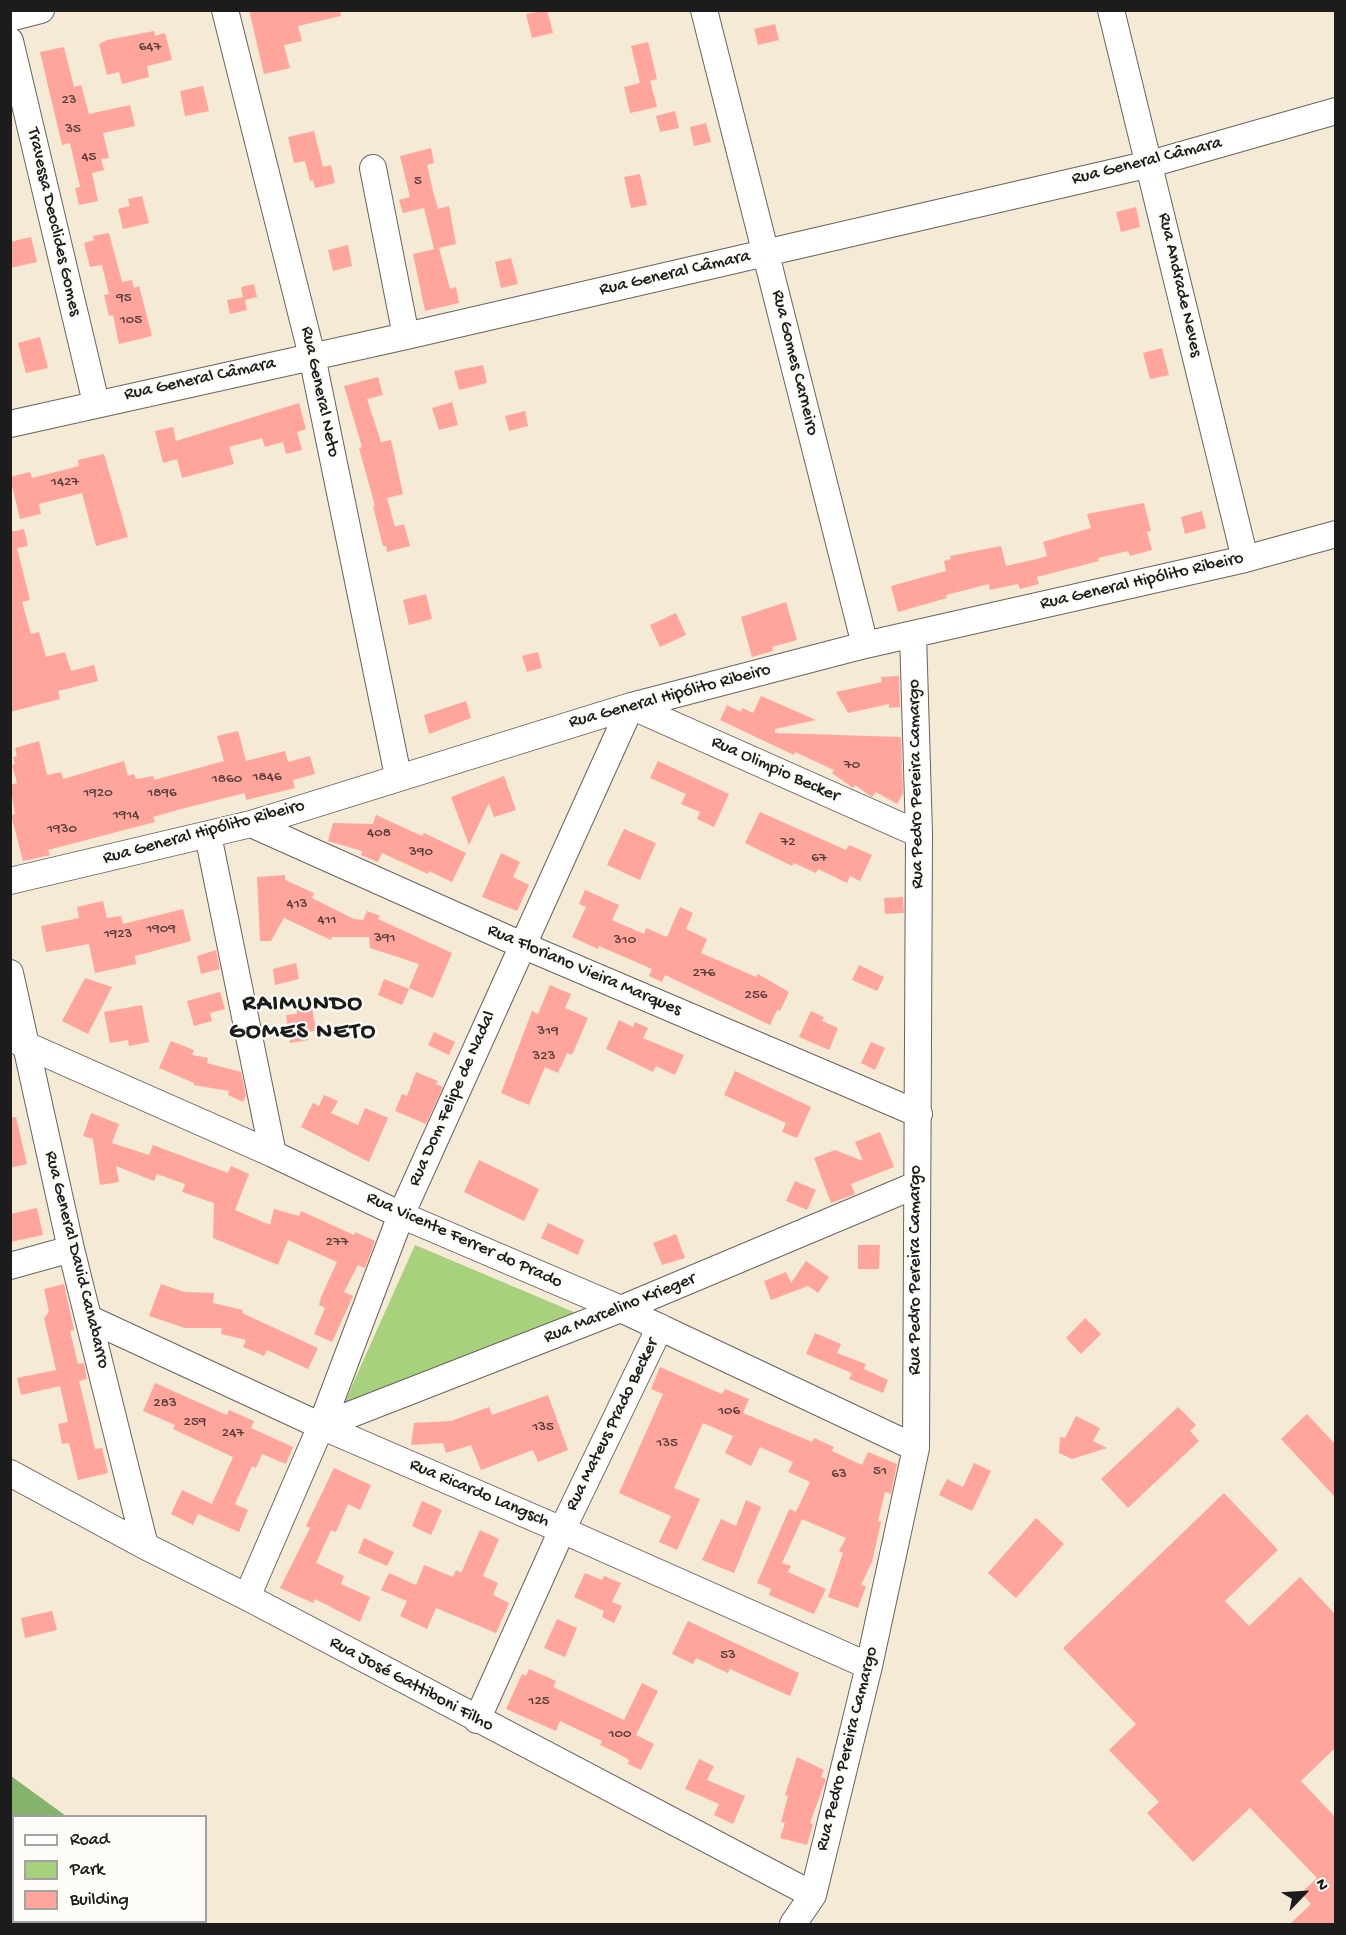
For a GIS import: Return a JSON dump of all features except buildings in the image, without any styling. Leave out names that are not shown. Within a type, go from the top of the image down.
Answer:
[{"type":"street","points":[[10,18],[41,10]]},
{"type":"street","name":"Rua General Neto","points":[[225,10],[312,356],[398,776]]},
{"type":"street","name":"Rua Gomes Carneiro","points":[[704,10],[865,645]]},
{"type":"street","name":"Rua Andrade Neves","points":[[1111,10],[1245,560]]},
{"type":"street","name":"Travessa Deoclides Gomes","points":[[10,41],[96,403]]},
{"type":"street","name":"Rua General Câmara","points":[[10,424],[766,254],[1150,164],[1335,111]]},
{"type":"street","points":[[373,168],[406,336]]},
{"type":"street","name":"Rua General Hipólito Ribeiro","points":[[10,881],[251,824],[398,776],[631,706],[865,645],[1245,560],[1335,534]]},
{"type":"street","name":"Rua Pedro Pereira Camargo","points":[[794,1924],[813,1895],[869,1666],[916,1448],[919,834],[913,634]]},
{"type":"street","name":"Rua Olimpio Becker","points":[[631,706],[919,834]]},
{"type":"street","name":"Rua Dom Felipe de Nadal","points":[[247,1597],[321,1426],[401,1215],[631,706]]},
{"type":"street","name":"Rua Floriano Vieira Marques","points":[[251,824],[522,945],[919,1114]]},
{"type":"street","points":[[208,835],[273,1154]]},
{"type":"street","name":"Rua General David Canabarro","points":[[10,973],[18,1042],[90,1318],[145,1546]]},
{"type":"street","name":"Rua Vicente Ferrer do Prado","points":[[18,1042],[273,1154],[401,1215],[621,1309],[916,1448]]},
{"type":"street","name":"Rua Marcelino Krieger","points":[[321,1426],[621,1309],[916,1185]]},
{"type":"street","points":[[10,1266],[71,1249]]},
{"type":"street","name":"Rua Ricardo Langsch","points":[[90,1318],[321,1426],[869,1666]]},
{"type":"street","name":"Rua Mateus Prado Becker","points":[[477,1720],[562,1530],[660,1327]]},
{"type":"street","name":"Rua José Gattiboni Filho","points":[[10,1473],[145,1546],[247,1597],[813,1895]]},
{"type":"green space","points":[[415,1245],[576,1313],[342,1408]]},
{"type":"green space","points":[[11,1776],[65,1815],[12,1815],[12,1923],[161,1923],[161,1924],[11,1924]]},
{"type":"district","name":"RAIMUNDO GOMES NETO","points":[[303,1019]]}]
